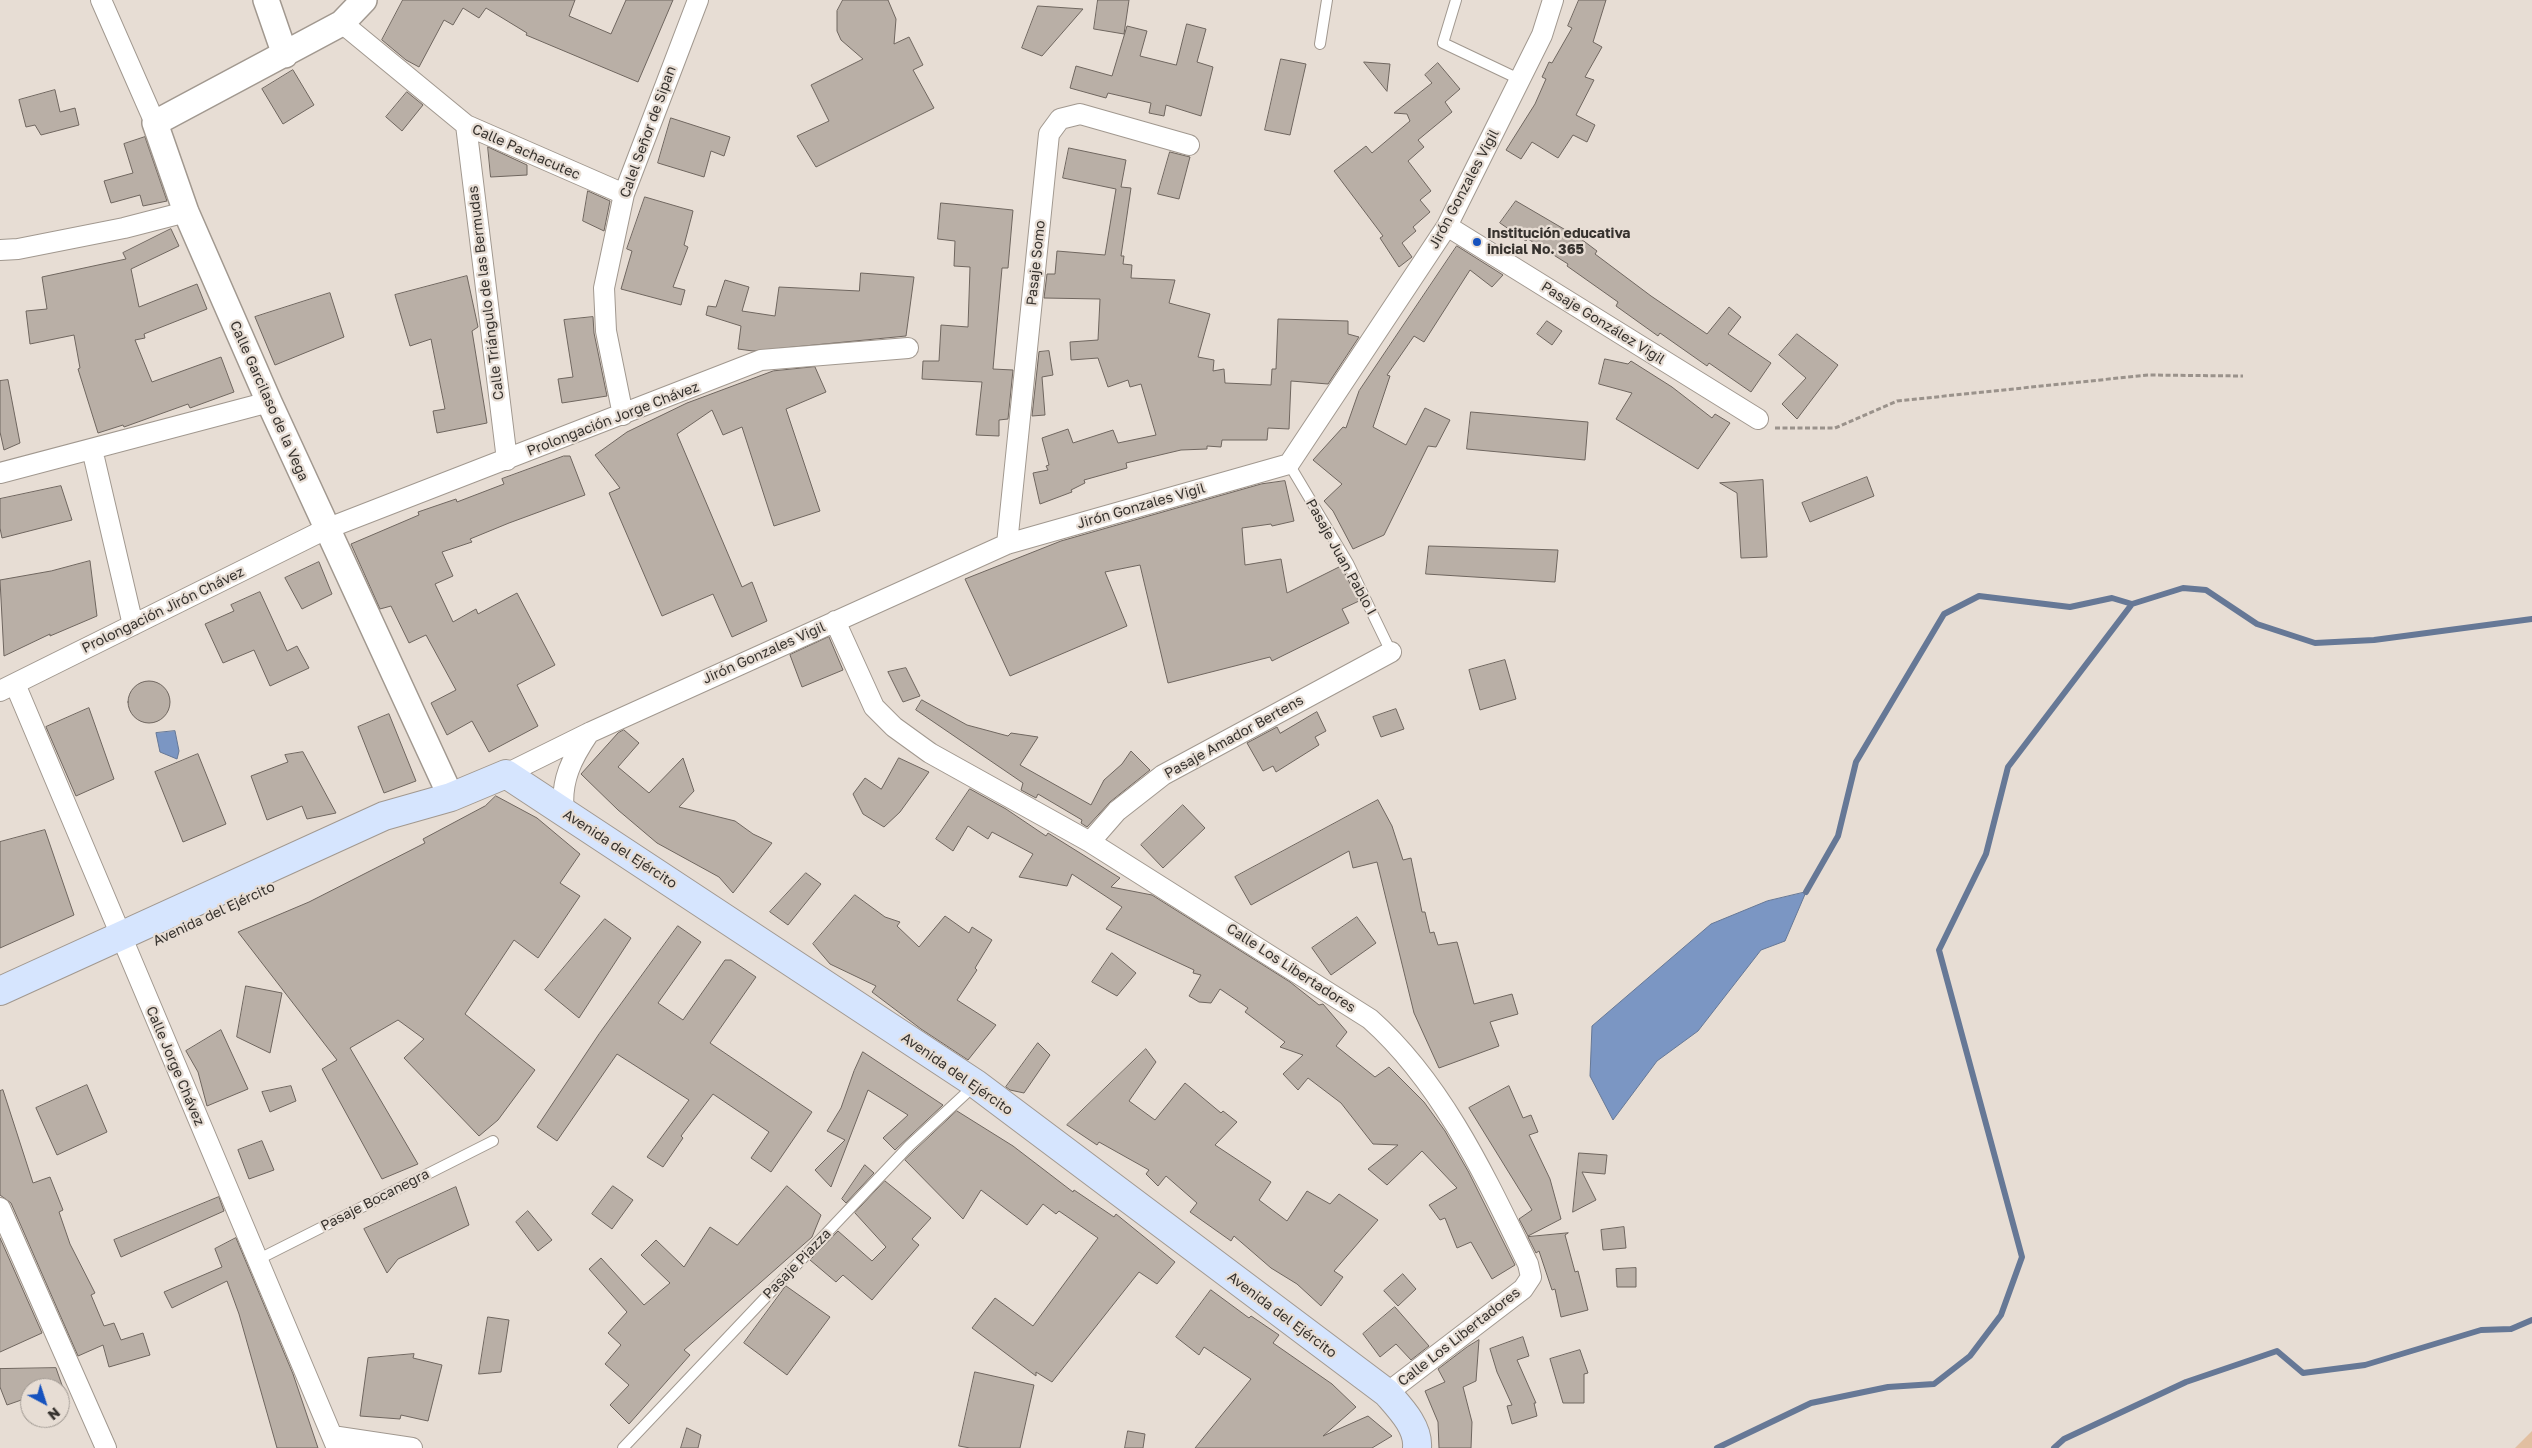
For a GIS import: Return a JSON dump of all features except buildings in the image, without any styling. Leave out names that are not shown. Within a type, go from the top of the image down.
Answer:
[{"type":"main road","name":"Avenida del Ejército","points":[[0,991],[124,946],[392,833],[451,796],[506,774],[976,1084],[1387,1393],[1403,1412],[1416,1434],[1418,1448]]},
{"type":"main road","name":"Avenida del Ejército","points":[[0,1010],[124,946]]},
{"type":"street","name":"Calle Garcilaso de la Vega","points":[[101,0],[155,123],[186,212],[269,402],[326,529],[451,796]]},
{"type":"street","points":[[266,0],[285,55]]},
{"type":"street","points":[[155,123],[342,23],[364,0]]},
{"type":"street","name":"Calel Señor de Sipan","points":[[623,415],[606,331],[604,288],[624,194],[698,0]]},
{"type":"street","name":"Jirón Gonzales Vigil","points":[[506,774],[591,732],[1007,544],[1289,464],[1447,226],[1542,36],[1553,0]]},
{"type":"street","name":"Calle Pachacutec","points":[[342,23],[466,125],[624,194]]},
{"type":"street","name":"Pasaje Somo","points":[[1007,544],[1049,134],[1060,120],[1080,114],[1189,145]]},
{"type":"street","name":"Calle Triángulo de las Bermudas","points":[[466,125],[506,460]]},
{"type":"street","points":[[0,250],[18,249],[114,230],[186,212]]},
{"type":"street","name":"Pasaje González Vigil","points":[[1447,226],[1758,419]]},
{"type":"street","name":"Prolongación Jorge Chávez","points":[[326,529],[761,360],[908,348]]},
{"type":"street","points":[[0,473],[269,402]]},
{"type":"street","points":[[92,449],[132,626]]},
{"type":"street","name":"Prolongación Jirón Chávez","points":[[7,688],[326,529]]},
{"type":"street","name":"Calle Los Libertadores","points":[[836,621],[874,707],[894,727],[930,753],[1090,842],[1370,1019],[1394,1040],[1460,1131],[1477,1158],[1528,1264],[1531,1277],[1523,1288],[1387,1393]]},
{"type":"street","name":"Pasaje Amador Bertens","points":[[1090,842],[1116,811],[1163,775],[1391,652]]},
{"type":"street","name":"Calle Jorge Chávez","points":[[7,688],[124,946],[335,1442]]},
{"type":"street","points":[[564,812],[562,796],[570,765],[591,732]]},
{"type":"street","points":[[0,1208],[106,1448]]},
{"type":"street","points":[[335,1442],[412,1448]]},
{"type":"lane","points":[[1320,44],[1327,0]]},
{"type":"lane","points":[[1456,0],[1443,42],[1521,80]]},
{"type":"lane","name":"Pasaje Juan Pablo I","points":[[1289,464],[1348,563],[1391,652]]},
{"type":"lane","name":"Pasaje Piazza","points":[[622,1448],[910,1146],[976,1084]]},
{"type":"lane","name":"Pasaje Bocanegra","points":[[258,1260],[493,1141]]},
{"type":"path","points":[[1758,419],[1777,429],[1835,428],[1897,401],[2148,375],[2243,376]]},
{"type":"shaded area","points":[[2532,1431],[2532,1448],[2515,1448]]},
{"type":"water","points":[[175,731],[179,751],[177,759],[160,752],[156,733]]},
{"type":"water","points":[[1806,892],[1785,941],[1761,950],[1698,1031],[1657,1061],[1613,1120],[1590,1076],[1592,1026],[1711,924],[1767,901]]},
{"type":"waterway","points":[[1717,1448],[1811,1403],[1888,1387],[1934,1384],[1970,1356],[2001,1315],[2022,1257],[1939,950],[1986,854],[2008,767],[2132,604],[2183,588],[2206,590],[2257,624],[2315,643],[2374,640],[2532,619]]},
{"type":"waterway","points":[[1806,892],[1838,836],[1856,762],[1944,614],[1979,596],[2070,607],[2112,598],[2132,604]]},
{"type":"waterway","points":[[2054,1448],[2064,1439],[2186,1382],[2277,1351],[2303,1373],[2365,1365],[2481,1330],[2511,1329],[2532,1320]]},
{"type":"place","name":"Institución educativa inicial No. 365","points":[[1477,242]]}]
